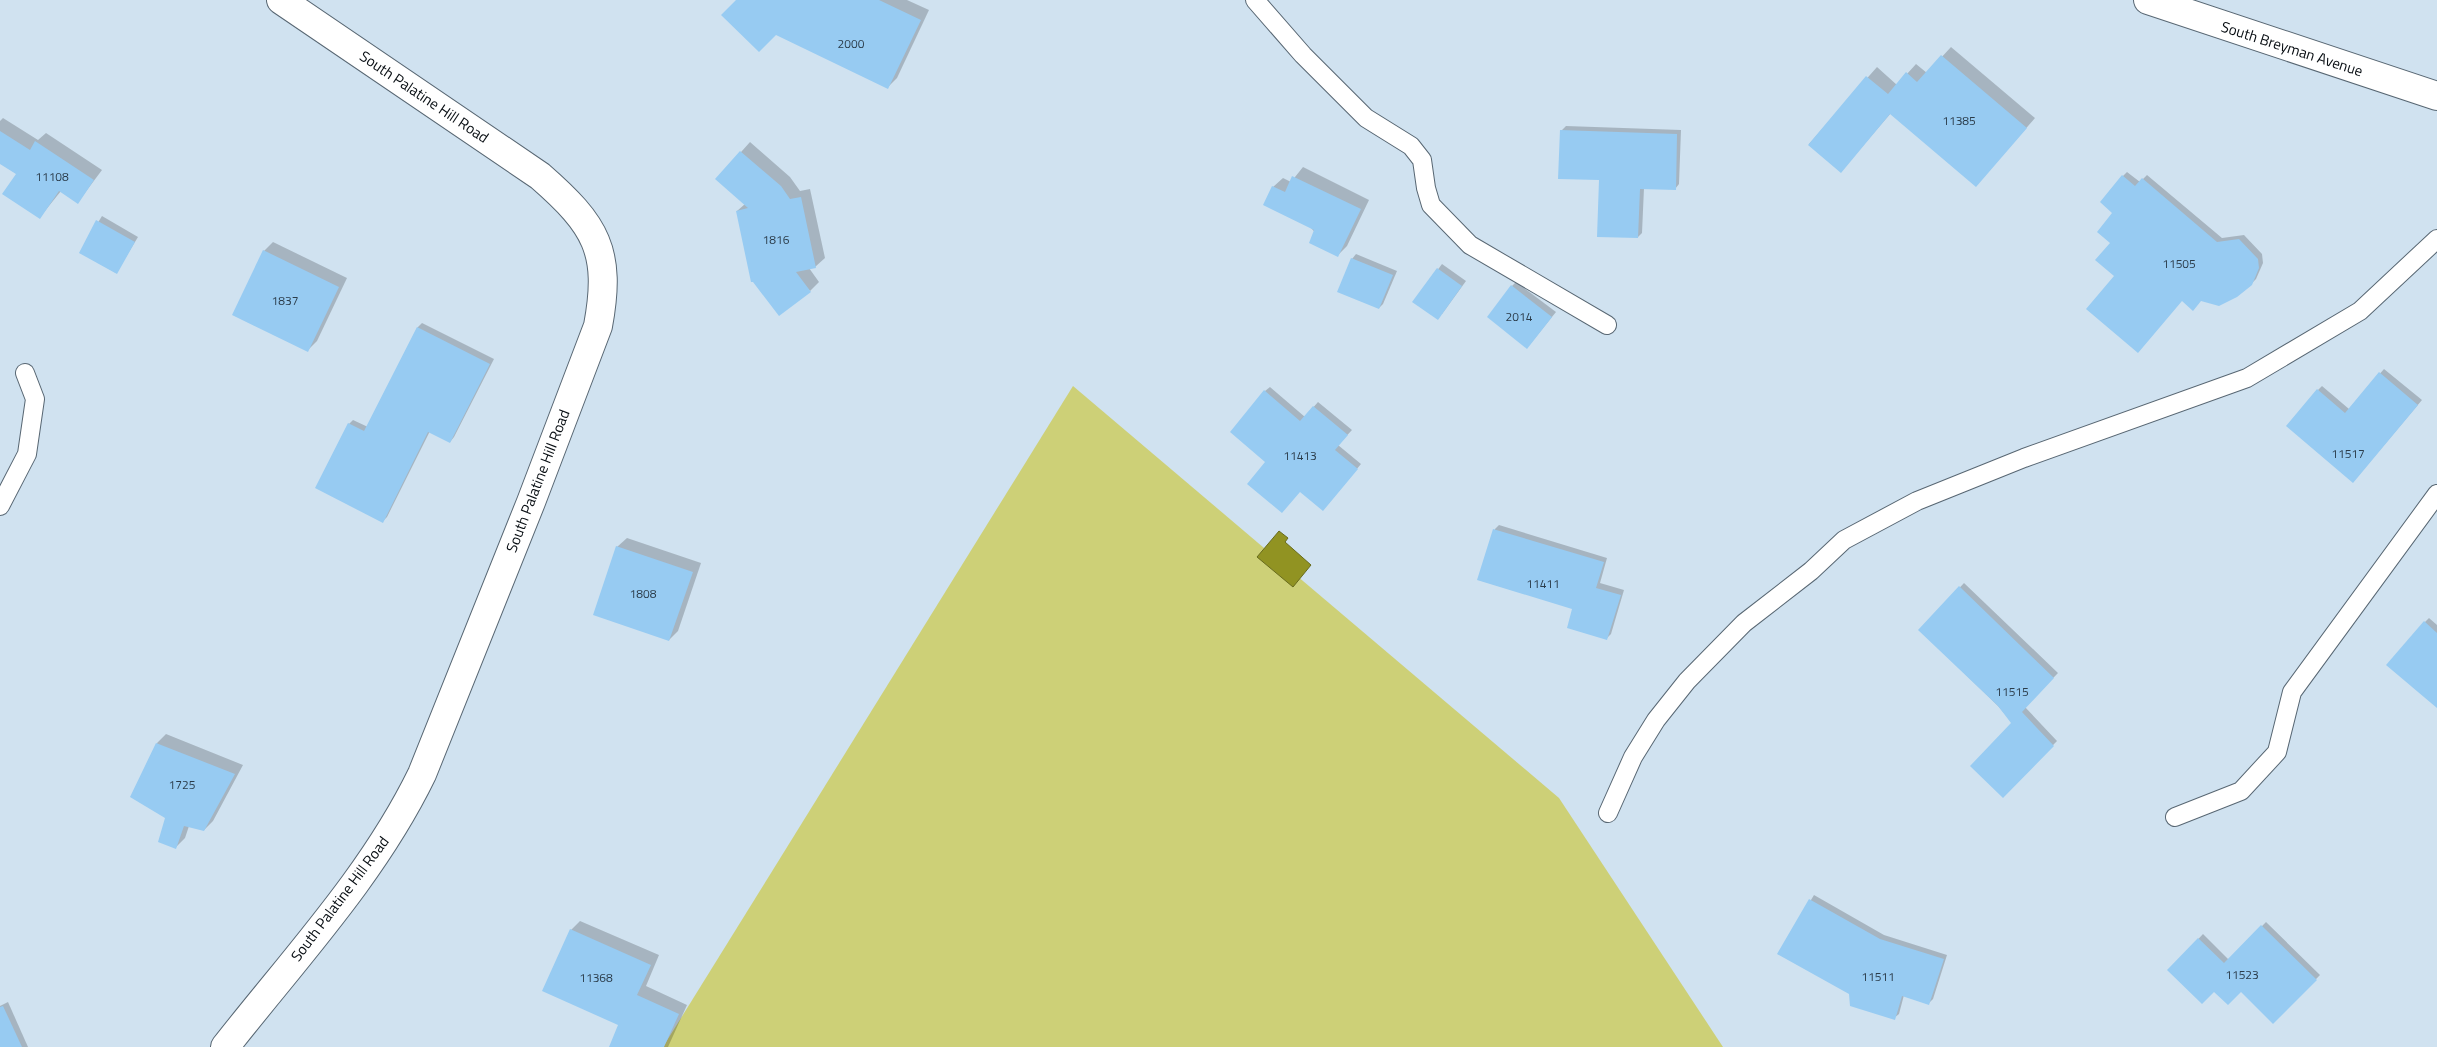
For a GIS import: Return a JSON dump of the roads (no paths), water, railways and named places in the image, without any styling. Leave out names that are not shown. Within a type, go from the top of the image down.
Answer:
[{"type":"street","name":"South Palatine Hill Road","points":[[225,1047],[370,864],[404,810],[422,774],[532,502],[598,326],[604,296],[604,273],[591,230],[577,210],[558,192],[540,176],[281,0]]},
{"type":"street","name":"South Breyman Avenue","points":[[2148,0],[2437,96]]},
{"type":"lane","points":[[1255,0],[1303,55],[1366,118],[1411,146],[1422,160],[1426,188],[1431,205],[1470,245],[1607,325]]},
{"type":"lane","points":[[1608,813],[1633,757],[1656,720],[1687,681],[1744,623],[1811,571],[1844,540],[1926,497],[2024,458],[2246,378],[2360,311],[2437,240]]},
{"type":"lane","points":[[0,506],[27,454],[35,399],[25,373]]},
{"type":"lane","points":[[2175,817],[2241,790],[2277,752],[2292,692],[2437,494]]}]
